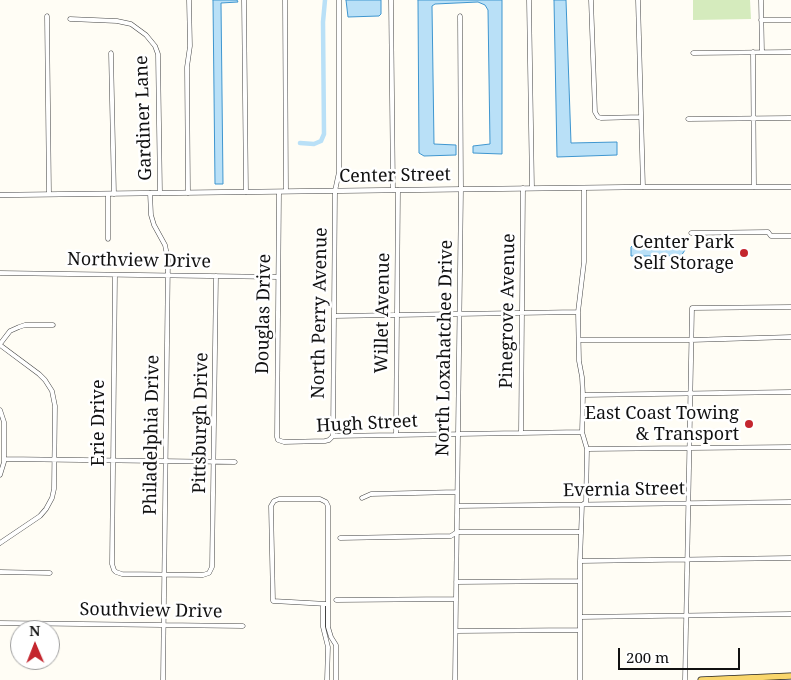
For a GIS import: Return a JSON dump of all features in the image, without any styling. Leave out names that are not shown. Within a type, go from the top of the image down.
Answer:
[{"type":"main road","points":[[701,680],[791,676]]},
{"type":"street","points":[[188,193],[187,67],[190,46],[189,0]]},
{"type":"street","points":[[244,0],[246,192]]},
{"type":"street","points":[[285,0],[286,191]]},
{"type":"street","name":"North Perry Avenue","points":[[333,436],[335,191],[339,172],[340,0]]},
{"type":"street","name":"Willet Avenue","points":[[391,0],[396,190],[396,435]]},
{"type":"street","points":[[529,0],[532,188]]},
{"type":"street","points":[[591,0],[596,115],[601,118],[641,117]]},
{"type":"street","points":[[638,0],[643,187]]},
{"type":"street","points":[[761,0],[762,52]]},
{"type":"street","points":[[47,16],[49,194]]},
{"type":"street","name":"North Loxahatchee Drive","points":[[455,680],[461,189],[460,16]]},
{"type":"street","name":"Gardiner Lane","points":[[70,19],[125,22],[138,28],[156,46],[158,54],[160,193]]},
{"type":"street","points":[[761,20],[791,20]]},
{"type":"street","points":[[753,52],[754,187]]},
{"type":"street","points":[[693,53],[791,52]]},
{"type":"street","points":[[108,239],[111,194],[111,53]]},
{"type":"street","points":[[688,118],[791,118]]},
{"type":"street","name":"Center Street","points":[[0,195],[524,188],[791,187]]},
{"type":"street","name":"Pinegrove Avenue","points":[[521,433],[524,188]]},
{"type":"street","points":[[580,680],[580,561],[582,505],[586,502],[587,449],[582,432],[583,395],[579,361],[578,312],[584,262],[584,188]]},
{"type":"street","name":"Douglas Drive","points":[[276,437],[279,192]]},
{"type":"street","name":"Philadelphia Drive","points":[[150,193],[151,215],[154,225],[163,240],[167,254],[168,276],[163,680]]},
{"type":"street","points":[[691,233],[768,232],[771,236],[791,236]]},
{"type":"street","name":"Northview Drive","points":[[0,273],[278,277]]},
{"type":"street","name":"Erie Drive","points":[[115,275],[112,564],[114,570],[122,574],[164,574]]},
{"type":"street","name":"Pittsburgh Drive","points":[[164,574],[203,575],[211,570],[213,565],[216,276]]},
{"type":"street","points":[[685,680],[692,308],[791,307]]},
{"type":"street","points":[[334,316],[578,312]]},
{"type":"street","points":[[0,543],[37,518],[46,509],[52,498],[54,492],[55,406],[52,391],[40,374],[0,344],[8,334],[18,327],[25,325],[53,325]]},
{"type":"street","points":[[579,340],[691,340],[791,337]]},
{"type":"street","points":[[583,395],[791,392]]},
{"type":"street","points":[[0,410],[4,422],[4,459],[0,475]]},
{"type":"street","name":"Hugh Street","points":[[276,437],[284,442],[326,441],[333,436],[582,432]]},
{"type":"street","points":[[587,449],[791,447]]},
{"type":"street","points":[[4,459],[235,462]]},
{"type":"street","points":[[362,498],[371,494],[457,492]]},
{"type":"street","points":[[325,604],[273,602],[271,506],[274,501],[279,499],[320,499],[326,502],[328,506],[325,604],[324,627],[328,648],[327,680]]},
{"type":"street","name":"Evernia Street","points":[[457,506],[791,502]]},
{"type":"street","points":[[340,538],[450,536],[457,532],[581,532]]},
{"type":"street","points":[[580,561],[791,558]]},
{"type":"street","points":[[0,572],[50,573]]},
{"type":"street","points":[[456,582],[580,581]]},
{"type":"street","points":[[336,600],[456,599]]},
{"type":"street","points":[[325,604],[328,627],[336,645],[336,680]]},
{"type":"street","points":[[580,617],[791,614]]},
{"type":"street","name":"Southview Drive","points":[[0,623],[243,626]]},
{"type":"street","points":[[456,631],[580,630]]},
{"type":"green space","points":[[693,0],[750,0],[751,19],[693,20]]},
{"type":"water","points":[[213,0],[237,0],[238,2],[221,3],[223,184],[215,184]]},
{"type":"water","points":[[346,0],[381,0],[381,14],[379,16],[348,17]]},
{"type":"water","points":[[418,0],[502,0],[502,154],[473,153],[473,146],[490,144],[488,10],[485,5],[478,2],[435,4],[432,6],[434,144],[456,145],[456,155],[424,156],[419,153]]},
{"type":"water","points":[[554,0],[566,0],[571,143],[617,142],[617,155],[557,157]]},
{"type":"water","points":[[641,245],[682,245],[685,246],[685,250],[681,256],[631,256],[631,247]]},
{"type":"waterway","points":[[300,143],[314,144],[321,141],[324,134],[323,22],[325,0]]},
{"type":"place","name":"Center Park Self Storage","points":[[744,253]]},
{"type":"place","name":"East Coast Towing & Transport","points":[[749,424]]}]
